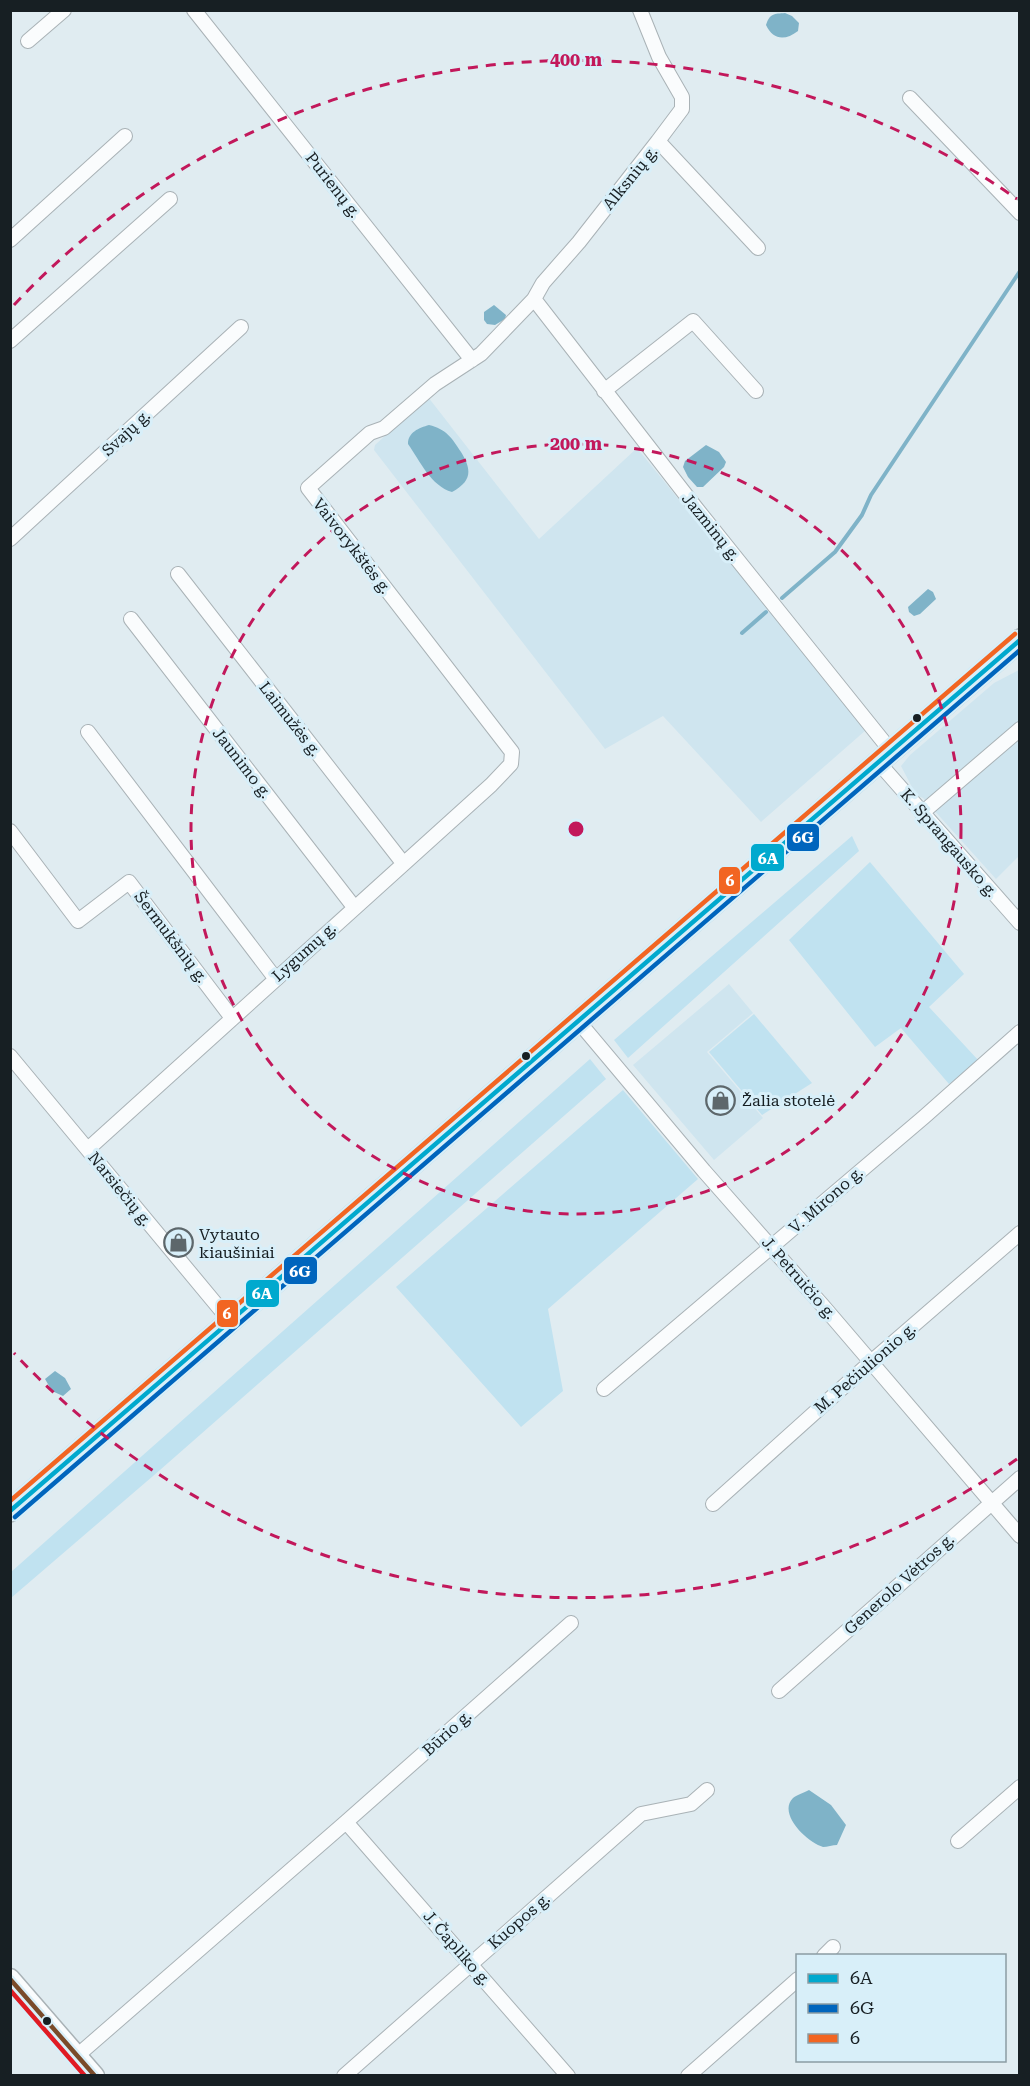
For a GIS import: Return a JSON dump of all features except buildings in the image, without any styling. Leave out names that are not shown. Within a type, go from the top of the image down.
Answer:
[{"type":"main road","points":[[10,1511],[1020,640]]},
{"type":"street","points":[[28,42],[64,10]]},
{"type":"street","name":"Purienų g.","points":[[194,10],[472,360]]},
{"type":"street","points":[[640,10],[659,57],[682,97],[682,109],[658,141]]},
{"type":"street","points":[[910,98],[1020,213]]},
{"type":"street","points":[[10,240],[125,136]]},
{"type":"street","name":"Alksnių g.","points":[[534,299],[543,283],[579,242],[658,141],[758,248]]},
{"type":"street","points":[[10,341],[170,199]]},
{"type":"street","name":"Vaivorykštės g.","points":[[512,752],[308,488],[370,433],[384,428],[435,384],[481,354],[534,299]]},
{"type":"street","name":"Jazminų g.","points":[[534,299],[885,756]]},
{"type":"street","points":[[604,391],[693,321],[756,391]]},
{"type":"street","name":"Svajų g.","points":[[10,539],[242,327]]},
{"type":"street","name":"Laimužės g.","points":[[178,574],[403,863]]},
{"type":"street","name":"Jaunimo g.","points":[[131,619],[354,907]]},
{"type":"street","points":[[922,813],[1020,729]]},
{"type":"street","points":[[88,732],[275,978]]},
{"type":"street","name":"Lygumų g.","points":[[88,1149],[491,785],[511,764],[512,752]]},
{"type":"street","name":"K. Sprangausko g.","points":[[885,756],[922,813],[1020,923]]},
{"type":"street","name":"Šermukšnių g.","points":[[10,831],[78,921],[129,882],[232,1018]]},
{"type":"street","name":"J. Petruičio g.","points":[[578,1021],[704,1171],[1020,1536]]},
{"type":"street","name":"V. Mirono g.","points":[[604,1389],[1020,1032]]},
{"type":"street","name":"Narsiečių g.","points":[[10,1056],[231,1321]]},
{"type":"street","name":"M. Pečiulionio g.","points":[[712,1504],[1020,1233]]},
{"type":"street","name":"Generolo Vėtros g.","points":[[779,1691],[1020,1478]]},
{"type":"street","name":"Būrio g.","points":[[78,2055],[571,1623]]},
{"type":"street","points":[[958,1841],[1020,1787]]},
{"type":"street","name":"Kuopos g.","points":[[344,2076],[642,1814],[691,1804],[707,1790]]},
{"type":"street","name":"J. Čapliko g.","points":[[346,1822],[568,2076]]},
{"type":"street","points":[[10,1978],[95,2076]]},
{"type":"street","points":[[688,2076],[796,1981]]},
{"type":"shaded area","points":[[785,13],[799,23],[798,31],[784,37],[772,34],[766,25],[769,18]]},
{"type":"shaded area","points":[[494,305],[506,315],[505,319],[495,325],[487,324],[484,320],[484,312]]},
{"type":"shaded area","points":[[428,397],[539,539],[637,448],[866,730],[761,822],[663,716],[605,749],[374,450],[375,445]]},
{"type":"shaded area","points":[[429,425],[440,429],[455,442],[467,464],[467,479],[452,492],[432,479],[408,444],[412,434]]},
{"type":"shaded area","points":[[706,445],[719,452],[726,462],[724,467],[703,487],[697,487],[683,467],[685,461]]},
{"type":"shaded area","points":[[928,589],[933,592],[936,599],[920,614],[914,616],[909,612],[908,607]]},
{"type":"shaded area","points":[[1019,670],[1019,856],[996,879],[923,798],[916,795],[901,766],[910,755],[994,683]]},
{"type":"shaded area","points":[[852,836],[859,851],[628,1058],[614,1040]]},
{"type":"shaded area","points":[[870,862],[964,974],[929,1007],[979,1061],[949,1084],[901,1028],[875,1047],[789,940]]},
{"type":"shaded area","points":[[729,984],[753,1013],[707,1052],[763,1118],[714,1160],[633,1065]]},
{"type":"shaded area","points":[[754,1014],[812,1083],[762,1115],[709,1052]]},
{"type":"shaded area","points":[[590,1059],[606,1079],[11,1598],[11,1572]]},
{"type":"shaded area","points":[[623,1090],[698,1179],[548,1309],[563,1391],[521,1427],[396,1287]]},
{"type":"shaded area","points":[[55,1371],[65,1378],[71,1389],[63,1396],[52,1391],[45,1379]]},
{"type":"shaded area","points":[[809,1790],[831,1805],[846,1825],[837,1845],[823,1847],[810,1840],[796,1827],[789,1812],[789,1805],[794,1797]]},
{"type":"waterway","points":[[782,598],[835,552],[862,515],[871,495],[1020,271]]},
{"type":"waterway","points":[[742,633],[766,612]]},
{"type":"transit line","name":"6","points":[[10,1501],[1015,634]]},
{"type":"transit line","name":"6A","points":[[10,1511],[1020,640]]},
{"type":"transit line","name":"6G","points":[[15,1517],[1020,650]]},
{"type":"transit line","points":[[10,1979],[95,2076]]},
{"type":"transit line","points":[[10,1990],[85,2076]]},
{"type":"place","name":"Žalia stotelė","points":[[721,1100]]},
{"type":"place","name":"Vytauto kiaušiniai","points":[[178,1243]]}]
